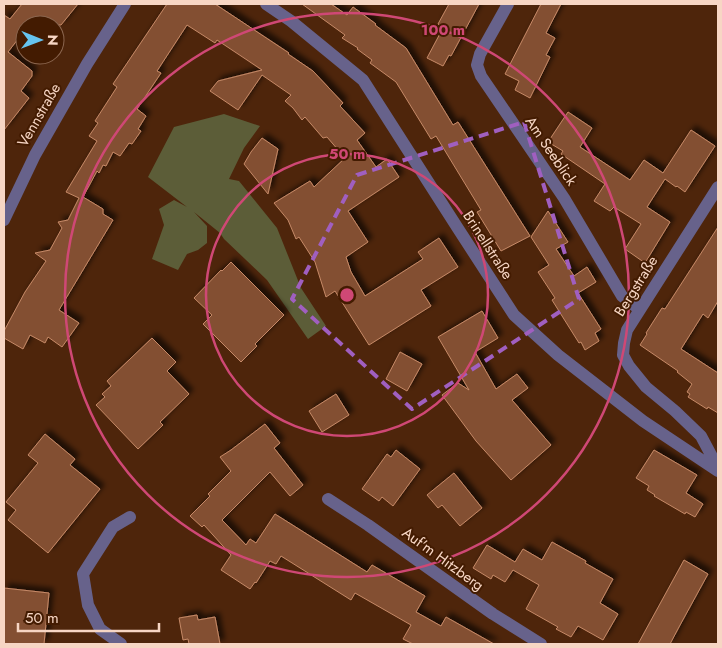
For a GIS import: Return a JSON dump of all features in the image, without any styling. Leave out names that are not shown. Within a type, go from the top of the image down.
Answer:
[{"type":"street","name":"Vennstraße","points":[[4,220],[35,155],[87,64],[125,4]]},
{"type":"street","name":"Brinellstraße","points":[[266,4],[292,21],[363,80],[514,315],[558,355],[643,421],[718,470]]},
{"type":"street","name":"Am Seeblick","points":[[508,4],[480,54],[477,66],[481,76],[564,198],[622,296],[639,310]]},
{"type":"street","name":"Bergstraße","points":[[718,187],[627,330],[623,355],[628,366],[646,387],[701,436],[718,470]]},
{"type":"street","name":"Auf'm Hitzberg","points":[[328,499],[368,525],[492,614],[541,644]]},
{"type":"street","points":[[121,644],[100,629],[88,605],[83,574],[113,527],[130,517]]},
{"type":"highlighted area","points":[[524,122],[579,299],[412,409],[292,299],[357,175]]},
{"type":"green space","points":[[224,114],[260,126],[244,148],[229,179],[239,181],[277,228],[301,288],[326,326],[308,339],[267,280],[220,233],[194,212],[207,226],[207,243],[198,250],[187,254],[178,270],[152,259],[164,225],[159,209],[174,200],[187,207],[148,177],[174,127]]},
{"type":"building","points":[[22,4],[78,4],[65,20],[65,15],[15,15],[15,43],[8,52],[15,58],[15,65],[24,65],[32,71],[32,76],[21,91],[29,98],[4,130],[4,15],[10,19]]},
{"type":"building","points":[[167,4],[215,4],[313,71],[343,103],[340,106],[365,133],[357,140],[376,167],[387,159],[399,177],[348,211],[368,242],[346,257],[351,272],[365,296],[423,259],[418,252],[439,238],[458,267],[421,290],[431,306],[369,345],[335,291],[326,297],[315,262],[299,237],[296,239],[288,220],[274,203],[310,181],[314,187],[345,158],[327,137],[323,138],[305,117],[302,120],[285,101],[291,95],[262,75],[238,110],[210,91],[218,81],[262,70],[217,40],[215,43],[187,25],[157,71],[161,73],[137,109],[146,116],[138,129],[141,131],[120,156],[113,152],[106,166],[103,165],[99,173],[97,171],[83,197],[103,209],[103,214],[113,220],[59,310],[79,323],[62,347],[48,337],[45,343],[30,335],[23,349],[4,338],[4,331],[25,292],[46,261],[35,253],[50,250],[62,228],[58,222],[68,220],[79,198],[66,192],[97,141],[89,136],[98,123],[95,121],[117,87],[113,84]]},
{"type":"building","points":[[302,4],[331,4],[347,15],[353,7],[406,48],[453,125],[458,122],[530,236],[501,251],[477,212],[481,210],[436,136],[431,139],[396,82],[370,63],[372,60],[358,48],[342,38],[345,35]]},
{"type":"building","points":[[449,4],[479,4],[451,56],[449,55],[443,66],[427,58],[443,28],[438,24]]},
{"type":"building","points":[[541,4],[561,4],[546,33],[555,38],[546,55],[550,57],[530,98],[515,90],[519,81],[505,74]]},
{"type":"building","points":[[568,112],[592,128],[580,147],[630,180],[644,160],[663,173],[691,130],[715,146],[685,192],[665,179],[647,207],[670,222],[645,263],[625,249],[641,224],[614,207],[610,211],[594,201],[605,184],[561,154],[563,151],[548,142]]},
{"type":"building","points":[[262,138],[278,149],[268,194],[244,164]]},
{"type":"building","points":[[548,211],[568,242],[556,249],[574,276],[587,267],[596,282],[578,293],[601,329],[595,333],[599,341],[585,350],[552,300],[555,298],[538,272],[549,265],[531,237]]},
{"type":"building","points":[[718,227],[718,301],[708,318],[703,314],[681,349],[718,373],[718,413],[708,407],[707,409],[688,397],[690,394],[687,392],[692,384],[678,371],[640,345],[662,308],[665,309]]},
{"type":"building","points":[[231,262],[284,315],[255,344],[257,346],[241,362],[203,324],[212,315],[194,298]]},
{"type":"building","points":[[482,311],[498,338],[475,352],[496,389],[517,374],[528,388],[512,400],[551,445],[511,480],[476,441],[442,395],[458,383],[469,390],[438,337]]},
{"type":"building","points":[[152,338],[176,362],[167,371],[189,394],[160,422],[163,425],[138,449],[96,405],[105,397],[102,394],[111,386],[107,381]]},
{"type":"building","points":[[400,352],[422,364],[407,391],[386,379]]},
{"type":"building","points":[[336,394],[349,415],[322,432],[309,411]]},
{"type":"building","points":[[265,424],[280,443],[274,448],[303,485],[290,496],[270,472],[222,520],[246,545],[250,539],[256,543],[275,514],[367,572],[372,565],[425,596],[416,612],[441,626],[446,617],[494,644],[413,644],[403,639],[411,625],[355,593],[351,600],[281,556],[276,564],[270,561],[250,589],[221,570],[231,555],[204,525],[202,527],[190,516],[210,496],[208,494],[231,471],[220,457]]},
{"type":"building","points":[[45,434],[75,459],[70,465],[100,489],[48,553],[8,520],[16,510],[6,502],[38,463],[28,455]]},
{"type":"building","points":[[396,450],[420,469],[393,506],[382,497],[379,501],[362,489],[387,454],[391,457]]},
{"type":"building","points":[[654,450],[697,475],[686,493],[703,504],[695,517],[686,512],[685,514],[654,496],[647,490],[649,486],[636,478]]},
{"type":"building","points":[[454,473],[482,508],[460,526],[442,505],[438,508],[427,495]]},
{"type":"building","points":[[552,542],[613,579],[600,603],[618,614],[603,640],[578,626],[571,637],[556,629],[558,627],[526,609],[539,585],[513,570],[505,582],[493,575],[491,579],[473,568],[487,545],[515,562],[523,549],[542,560]]},
{"type":"building","points":[[684,560],[708,574],[670,644],[638,644]]},
{"type":"building","points":[[4,588],[49,593],[44,644],[4,644]]},
{"type":"building","points":[[197,615],[198,620],[215,617],[220,644],[189,644],[188,639],[183,640],[179,618]]}]
